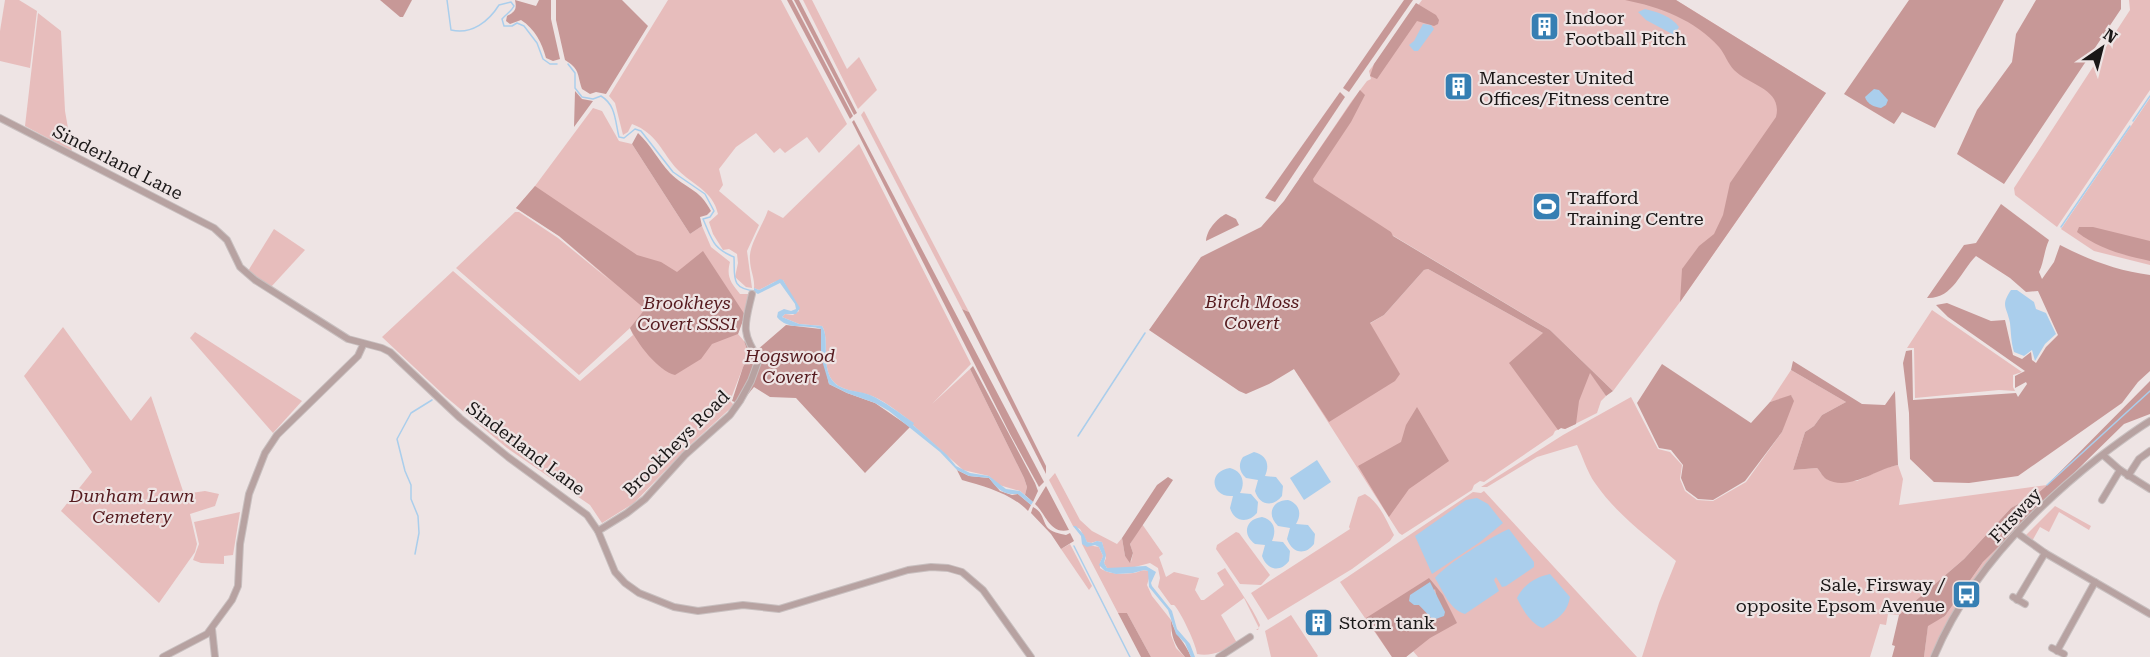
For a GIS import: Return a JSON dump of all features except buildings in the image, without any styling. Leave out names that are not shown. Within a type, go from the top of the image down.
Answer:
[{"type":"street","name":"Sinderland Lane","points":[[0,118],[214,228],[227,240],[240,267],[248,275],[338,333],[363,345],[382,348],[394,355],[460,418],[508,457],[587,515],[598,531],[610,564],[625,583],[639,593],[663,603],[698,611],[743,605],[785,608],[921,567],[956,569],[983,590],[1031,657]]},
{"type":"street","name":"Brookheys Road","points":[[598,531],[645,499],[685,455],[730,414],[740,401],[759,359],[745,333],[744,325],[752,294]]},
{"type":"street","points":[[163,657],[200,638],[212,629],[236,593],[239,579],[240,544],[249,494],[264,453],[277,435],[358,356],[363,345]]},
{"type":"street","name":"Firsway","points":[[1934,657],[1966,596],[2017,533],[2057,492],[2150,420]]},
{"type":"street","points":[[2128,476],[2139,459],[2150,451]]},
{"type":"street","points":[[2103,455],[2128,476],[2150,489]]},
{"type":"street","points":[[2102,500],[2120,470]]},
{"type":"street","points":[[2017,533],[2045,553],[2150,614]]},
{"type":"street","points":[[2025,604],[2015,599],[2045,553]]},
{"type":"street","points":[[2058,651],[2095,582]]},
{"type":"street","points":[[212,629],[215,657]]},
{"type":"street","points":[[1220,657],[1250,637]]},
{"type":"green space","points":[[5,0],[19,0],[37,11],[30,68],[0,61],[0,31]]},
{"type":"green space","points":[[380,0],[412,0],[403,17],[400,17]]},
{"type":"green space","points":[[515,0],[536,6],[539,0],[551,0],[551,19],[560,59],[553,61],[546,58],[537,37],[521,20],[510,24],[506,21],[507,16],[515,10]]},
{"type":"green space","points":[[556,0],[622,0],[648,26],[606,94],[596,92],[590,94],[582,89],[576,69],[565,60],[556,20]]},
{"type":"green space","points":[[668,0],[781,0],[847,124],[819,153],[807,137],[785,153],[780,148],[774,153],[756,133],[736,147],[719,169],[723,185],[719,191],[759,225],[747,251],[752,288],[746,287],[735,277],[737,254],[729,249],[723,250],[713,234],[709,222],[718,214],[712,200],[678,170],[648,133],[632,124],[628,132],[623,135],[615,103],[609,96]]},
{"type":"green space","points":[[787,0],[792,0],[853,116],[850,119]]},
{"type":"green space","points":[[794,0],[799,0],[857,113],[854,115]]},
{"type":"green space","points":[[803,0],[812,0],[847,69],[859,57],[877,90],[858,109]]},
{"type":"green space","points":[[1404,0],[1413,0],[1349,92],[1343,88]]},
{"type":"green space","name":"Trafford Training Centre","points":[[1422,0],[1676,0],[1826,93],[1680,302],[1613,391],[1550,330],[1299,179],[1351,102],[1371,79],[1369,71]]},
{"type":"green space","points":[[1625,0],[1676,0],[1826,93],[1680,302],[1682,269],[1699,246],[1714,234],[1723,215],[1730,183],[1776,117],[1777,108],[1770,94],[1734,70],[1719,47],[1699,29],[1664,11]]},
{"type":"green space","points":[[1909,0],[2004,0],[1935,128],[1902,112],[1894,124],[1844,94]]},
{"type":"green space","points":[[2036,0],[2121,0],[2121,9],[2004,184],[1957,154],[1977,110],[2012,62],[2016,34]]},
{"type":"green space","points":[[2129,0],[2150,0],[2150,90],[2057,227],[2015,195],[2014,188],[2130,10]]},
{"type":"green space","points":[[1416,3],[1436,15],[1439,20],[1438,24],[1434,26],[1417,21],[1377,79],[1370,76],[1374,64]]},
{"type":"green space","points":[[38,13],[61,31],[65,111],[72,151],[25,126]]},
{"type":"green space","name":"Birch Moss Covert","points":[[1360,90],[1365,95],[1351,122],[1313,179],[1314,182],[1391,232],[1393,236],[1550,330],[1613,391],[1606,396],[1590,373],[1579,401],[1576,424],[1558,430],[1509,363],[1543,333],[1428,269],[1424,270],[1384,315],[1370,323],[1400,374],[1395,381],[1329,422],[1294,369],[1246,394],[1149,330],[1201,257],[1261,227],[1284,201]]},
{"type":"green space","points":[[575,91],[582,99],[593,101],[574,127]]},
{"type":"green space","points":[[1340,92],[1345,97],[1275,202],[1265,198]]},
{"type":"green space","points":[[2150,98],[2150,265],[2094,251],[2061,229]]},
{"type":"green space","points":[[593,108],[602,111],[619,141],[632,144],[690,234],[702,226],[711,247],[730,262],[730,280],[740,294],[750,294],[738,334],[744,341],[749,356],[730,401],[734,405],[689,446],[634,503],[602,523],[590,505],[507,448],[446,397],[382,337],[453,271],[580,381],[633,335],[630,328],[579,375],[456,268],[515,212],[519,212],[558,238],[612,282],[559,236],[516,208]]},
{"type":"green space","points":[[864,111],[969,312],[962,309],[861,115]]},
{"type":"green space","points":[[854,120],[1044,482],[1039,487],[852,122]]},
{"type":"green space","points":[[638,133],[670,173],[697,193],[711,211],[700,217],[702,226],[690,234],[632,144]]},
{"type":"green space","points":[[859,144],[971,364],[932,404],[970,369],[1024,478],[1027,487],[1025,495],[1020,491],[999,485],[989,476],[963,470],[913,423],[890,406],[872,396],[848,390],[835,383],[827,366],[822,326],[799,324],[782,317],[785,314],[793,315],[799,311],[783,280],[759,290],[754,288],[750,254],[768,210],[783,218]]},
{"type":"green space","name":"Brookheys Covert SSSI","points":[[535,186],[637,255],[661,262],[677,272],[703,251],[745,315],[738,334],[712,344],[701,359],[675,375],[662,368],[643,348],[630,328],[645,309],[559,236],[516,208]]},
{"type":"green space","points":[[2001,204],[2049,240],[2039,272],[2042,279],[2054,262],[2060,245],[2104,264],[2150,275],[2150,371],[2122,403],[2018,476],[1969,483],[1934,482],[1910,459],[1909,413],[1903,363],[1906,351],[1912,350],[1913,400],[2016,393],[2018,397],[2027,384],[2026,382],[2015,388],[2015,376],[2025,371],[1948,317],[1936,305],[1947,303],[1991,321],[2005,320],[2013,355],[2022,359],[2031,352],[2032,360],[2036,363],[2046,347],[2058,335],[2038,291],[2026,292],[2010,278],[1976,256],[1950,289],[1936,297],[1927,298],[1964,245],[1976,243]]},
{"type":"green space","points":[[1226,214],[1236,219],[1239,225],[1206,241],[1213,225]]},
{"type":"green space","points":[[2079,227],[2093,227],[2150,241],[2150,261],[2103,247],[2077,232]]},
{"type":"green space","points":[[274,229],[305,250],[271,287],[248,271]]},
{"type":"green space","points":[[1428,269],[1561,343],[1590,372],[1606,396],[1601,401],[1597,413],[1565,429],[1555,431],[1553,435],[1484,482],[1480,481],[1474,485],[1472,490],[1402,535],[1294,369],[1384,315],[1424,270]]},
{"type":"green space","points":[[962,309],[969,312],[1046,466],[1046,474]]},
{"type":"green space","points":[[1932,310],[2022,372],[2013,375],[2015,391],[1999,390],[1915,398],[1914,348],[1907,348]]},
{"type":"green space","name":"Hogswood Covert","points":[[786,325],[821,329],[821,346],[829,384],[875,403],[910,427],[865,473],[796,398],[770,397],[754,387],[740,404],[732,401],[749,356],[744,341],[756,351]]},
{"type":"green space","name":"Dunham Lawn Cemetery","points":[[63,327],[131,421],[151,396],[184,494],[205,491],[219,494],[215,506],[190,514],[197,544],[195,552],[159,603],[61,511],[92,472],[24,376]]},
{"type":"green space","points":[[195,332],[302,401],[273,433],[190,338]]},
{"type":"green space","points":[[1793,361],[1862,404],[1885,405],[1895,391],[1898,465],[1844,483],[1826,479],[1817,468],[1793,470],[1805,432],[1814,426],[1822,415],[1846,402],[1791,370]]},
{"type":"green space","points":[[1662,364],[1751,423],[1770,402],[1791,395],[1794,401],[1782,432],[1745,481],[1713,500],[1698,499],[1686,490],[1681,478],[1683,465],[1671,450],[1659,448],[1637,403]]},
{"type":"green space","points":[[973,366],[1035,483],[1038,491],[1033,502],[1025,495],[1027,487],[1024,478],[970,369]]},
{"type":"green space","points":[[1791,370],[1846,402],[1822,415],[1814,426],[1805,432],[1793,470],[1817,468],[1826,479],[1857,481],[1885,468],[1898,465],[1903,479],[1899,505],[2047,485],[2038,493],[2011,508],[1964,559],[1899,615],[1888,614],[1886,625],[1880,624],[1870,657],[1642,657],[1659,603],[1676,561],[1633,525],[1603,494],[1590,474],[1577,445],[1537,457],[1487,487],[1481,487],[1563,435],[1631,397],[1658,449],[1670,452],[1682,465],[1680,479],[1685,491],[1697,500],[1713,501],[1746,482],[1782,432],[1792,396],[1770,402]]},
{"type":"green space","points":[[2150,381],[2150,414],[2124,424],[1983,562],[1945,616],[1928,626],[1924,657],[1892,657],[1895,646],[1892,645],[1899,615],[1964,559],[2011,508],[2045,487]]},
{"type":"green space","points":[[1417,407],[1449,461],[1409,489],[1389,517],[1358,466],[1401,442],[1406,425]]},
{"type":"green space","points":[[957,470],[969,476],[989,478],[1000,491],[1012,495],[1018,494],[1031,505],[1028,511],[1006,495],[962,480]]},
{"type":"green space","points":[[1055,473],[1080,520],[1092,531],[1117,544],[1122,538],[1125,556],[1131,562],[1133,553],[1130,544],[1142,524],[1163,554],[1159,557],[1166,577],[1174,572],[1199,578],[1195,590],[1201,600],[1224,585],[1217,573],[1225,568],[1252,610],[1260,625],[1259,628],[1244,598],[1221,615],[1237,643],[1217,653],[1197,654],[1180,614],[1158,587],[1160,578],[1158,568],[1150,563],[1131,568],[1107,568],[1104,563],[1106,558],[1102,542],[1087,542],[1080,529],[1073,526],[1049,480]]},
{"type":"green space","points":[[1168,477],[1173,480],[1130,544],[1133,553],[1130,563],[1125,556],[1122,538],[1157,485]]},
{"type":"green space","points":[[1046,486],[1069,530],[1063,531],[1053,527],[1035,504]]},
{"type":"green space","points":[[1484,491],[1637,657],[1418,657],[1413,651],[1406,657],[1392,657],[1340,582],[1473,492]]},
{"type":"green space","points":[[2055,491],[1964,593],[1930,657],[1924,657],[1928,625],[1945,616],[1983,562]]},
{"type":"green space","points":[[1365,494],[1375,502],[1385,518],[1394,535],[1390,541],[1352,569],[1268,620],[1251,593],[1350,529],[1358,497]]},
{"type":"green space","points":[[2055,506],[2091,526],[2089,530],[2059,512],[2049,532],[2040,527],[2031,543],[2025,536]]},
{"type":"green space","points":[[1033,507],[1041,513],[1049,529],[1064,535],[1070,533],[1074,541],[1061,549],[1051,534],[1031,513]]},
{"type":"green space","points":[[240,512],[233,555],[224,556],[224,564],[201,563],[193,560],[199,544],[194,522]]},
{"type":"green space","points":[[1236,532],[1270,575],[1261,585],[1240,584],[1216,549],[1217,545]]},
{"type":"green space","points":[[1070,544],[1092,586],[1089,590],[1061,549]]},
{"type":"green space","points":[[1082,544],[1099,547],[1103,556],[1100,568],[1104,570],[1121,574],[1148,571],[1150,575],[1147,585],[1152,596],[1171,620],[1171,635],[1176,648],[1185,657],[1151,657],[1127,613],[1118,613]]},
{"type":"green space","points":[[1429,578],[1443,595],[1457,623],[1430,638],[1406,657],[1392,657],[1366,618]],"holes":[[[1435,589],[1442,607],[1426,611],[1419,605]]]},
{"type":"green space","points":[[1118,613],[1127,613],[1151,657],[1141,657]]},
{"type":"green space","points":[[1291,615],[1317,657],[1271,657],[1265,631]]},
{"type":"green space","points":[[1171,620],[1191,657],[1185,657],[1178,648],[1173,636]]},
{"type":"water","points":[[1645,9],[1664,15],[1676,23],[1679,27],[1674,35],[1646,20],[1638,12]]},
{"type":"water","points":[[1423,24],[1431,25],[1434,29],[1418,51],[1414,51],[1409,45],[1414,41]]},
{"type":"water","points":[[1874,89],[1879,90],[1888,100],[1881,108],[1871,105],[1865,97]]},
{"type":"water","points":[[780,279],[783,280],[800,308],[796,314],[785,314],[782,317],[799,324],[822,326],[827,366],[836,384],[845,389],[870,395],[887,404],[914,423],[913,425],[956,466],[970,473],[989,476],[1006,489],[1020,491],[1033,502],[1031,505],[1018,494],[1002,491],[989,478],[969,476],[957,470],[940,452],[889,411],[829,384],[821,357],[821,329],[792,326],[777,317],[778,312],[784,309],[791,311],[796,309],[780,283],[758,294],[754,292],[754,288],[759,290]]},
{"type":"water","points":[[2011,290],[2017,290],[2034,302],[2036,309],[2046,313],[2056,334],[2045,344],[2035,361],[2032,350],[2024,356],[2014,352],[2005,306]]},
{"type":"water","points":[[1254,452],[1265,458],[1267,468],[1265,476],[1276,477],[1283,486],[1282,496],[1275,502],[1263,502],[1255,491],[1258,480],[1246,478],[1241,471],[1240,462],[1243,457]]},
{"type":"water","points":[[1317,460],[1331,482],[1304,500],[1290,478]]},
{"type":"water","points":[[1230,468],[1242,478],[1243,485],[1240,493],[1251,494],[1258,502],[1257,513],[1250,519],[1238,519],[1230,508],[1233,496],[1220,493],[1216,489],[1215,479],[1218,474]]},
{"type":"water","points":[[1477,498],[1488,504],[1503,523],[1480,542],[1432,574],[1415,536],[1466,500]]},
{"type":"water","points":[[1288,500],[1299,510],[1296,524],[1308,525],[1315,534],[1314,544],[1307,550],[1295,550],[1287,539],[1290,528],[1278,526],[1272,517],[1272,509],[1275,505]]},
{"type":"water","points":[[1262,517],[1272,523],[1274,533],[1272,541],[1283,542],[1290,551],[1289,561],[1282,567],[1270,567],[1262,556],[1265,545],[1255,544],[1248,536],[1249,524],[1256,518]]},
{"type":"water","points":[[1073,526],[1076,526],[1084,535],[1087,542],[1102,542],[1106,555],[1104,563],[1107,568],[1146,566],[1156,572],[1152,586],[1172,611],[1177,629],[1190,644],[1195,657],[1191,657],[1185,643],[1176,634],[1168,610],[1149,587],[1148,571],[1116,574],[1105,571],[1099,565],[1103,556],[1099,547],[1095,545],[1087,547],[1082,544],[1081,536]]},
{"type":"water","points":[[1509,529],[1534,562],[1534,567],[1506,586],[1502,587],[1496,577],[1494,580],[1499,591],[1465,614],[1455,609],[1435,578],[1470,551]]},
{"type":"water","points":[[1550,574],[1570,597],[1564,612],[1543,628],[1531,620],[1517,598],[1531,582]]},
{"type":"water","points":[[1430,582],[1445,612],[1444,616],[1433,620],[1419,605],[1414,605],[1409,601],[1410,595]]},
{"type":"waterway","points":[[447,0],[451,30],[459,31],[473,29],[485,21],[499,5],[511,2],[514,6],[502,19],[504,26],[517,23],[524,26],[537,43],[543,59],[550,64],[557,64]]},
{"type":"waterway","points":[[568,64],[575,73],[575,88],[582,97],[593,99],[601,96],[610,104],[619,137],[624,138],[635,129],[641,131],[673,172],[705,194],[714,211],[710,217],[703,219],[711,237],[721,250],[734,257],[738,285],[756,291]]},
{"type":"waterway","points":[[2133,121],[2150,96]]},
{"type":"waterway","points":[[2061,227],[2130,126]]},
{"type":"waterway","points":[[1078,436],[1145,333]]},
{"type":"waterway","points":[[2047,485],[2150,391]]},
{"type":"waterway","points":[[415,554],[419,533],[418,516],[411,499],[411,485],[397,439],[411,413],[432,400]]},
{"type":"waterway","points":[[1074,546],[1130,657]]},
{"type":"place","name":"Indoor Football Pitch","points":[[1544,27]]},
{"type":"place","name":"Mancester United Offices/Fitness centre","points":[[1458,87]]},
{"type":"place","name":"Trafford Training Centre","points":[[1546,207]]},
{"type":"place","name":"Sale, Firsway / opposite Epsom Avenue","points":[[1966,594]]},
{"type":"place","name":"Storm tank","points":[[1318,622]]}]
